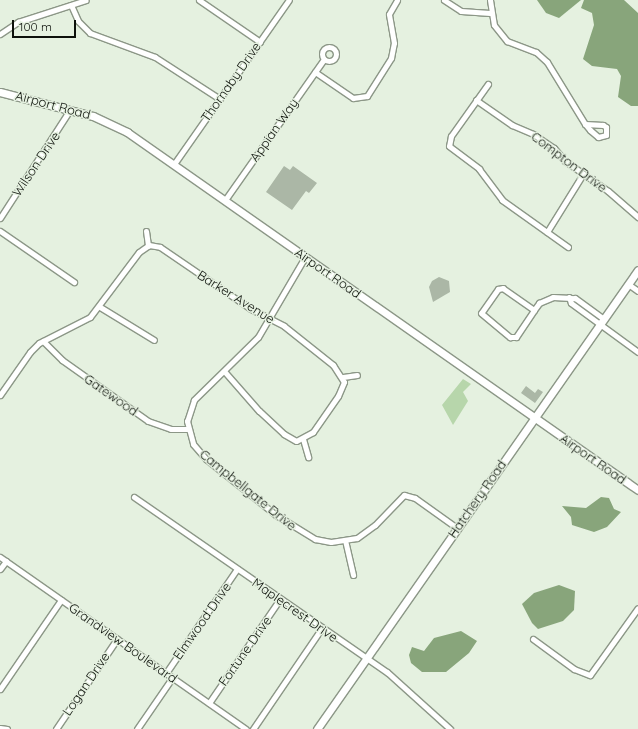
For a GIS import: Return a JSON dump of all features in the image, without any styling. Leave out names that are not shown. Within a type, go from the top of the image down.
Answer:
[{"type":"street","points":[[0,34],[18,22],[86,0]]},
{"type":"street","points":[[199,0],[260,42]]},
{"type":"street","name":"Thornaby Drive","points":[[174,164],[289,0]]},
{"type":"street","points":[[315,72],[353,98],[367,96],[392,58],[394,43],[389,14],[397,0]]},
{"type":"street","points":[[444,0],[461,11],[490,13]]},
{"type":"street","points":[[490,0],[490,13],[494,25],[507,41],[536,52],[547,62],[585,124]]},
{"type":"street","points":[[71,5],[78,21],[90,33],[155,57],[220,99]]},
{"type":"street","name":"Appian Way","points":[[225,200],[324,59]]},
{"type":"street","points":[[488,84],[450,136],[449,146],[480,170],[502,200],[568,247]]},
{"type":"street","name":"Airport Road","points":[[1,94],[70,110],[115,125],[174,164],[638,490]]},
{"type":"street","name":"Compton Drive","points":[[476,100],[512,125],[533,134],[554,148],[583,174],[638,217]]},
{"type":"street","name":"Wilson Drive","points":[[0,218],[70,110]]},
{"type":"street","points":[[547,232],[583,174]]},
{"type":"street","points":[[0,231],[74,282]]},
{"type":"street","points":[[0,395],[30,352],[43,341],[90,317],[100,307],[139,252],[148,246],[146,231]]},
{"type":"street","name":"Barker Avenue","points":[[148,246],[160,247],[268,318],[315,350],[343,377]]},
{"type":"street","points":[[187,430],[194,400],[249,349],[305,257]]},
{"type":"street","name":"Hatchery Road","points":[[317,729],[638,270]]},
{"type":"street","points":[[628,284],[638,291]]},
{"type":"street","points":[[534,310],[503,288],[498,289],[481,313],[510,337],[516,337],[534,310],[545,299],[569,297],[638,352]]},
{"type":"street","points":[[100,307],[154,340]]},
{"type":"street","name":"Gatewood","points":[[43,341],[62,360],[148,421],[171,430],[187,430]]},
{"type":"street","points":[[224,372],[284,434],[296,441],[304,439],[313,432],[344,386],[343,377],[357,375]]},
{"type":"street","name":"Campbellgate Drive","points":[[187,430],[193,444],[206,459],[292,526],[315,539],[345,540],[366,532],[404,496],[414,498],[457,528]]},
{"type":"street","points":[[304,439],[308,457]]},
{"type":"street","name":"Maplecrest Drive","points":[[134,497],[366,659],[387,672],[450,729]]},
{"type":"street","points":[[345,540],[353,575]]},
{"type":"street","name":"Grandview Boulevard","points":[[0,557],[246,729]]},
{"type":"street","points":[[0,569],[6,561]]},
{"type":"street","name":"Elmwood Drive","points":[[166,673],[237,569]]},
{"type":"street","name":"Fortune Drive","points":[[209,703],[280,599]]},
{"type":"street","points":[[0,689],[61,600]]},
{"type":"street","points":[[533,639],[574,669],[590,675],[638,608]]},
{"type":"street","points":[[253,729],[322,628]]},
{"type":"street","name":"Logan Drive","points":[[56,729],[117,639]]},
{"type":"street","name":"Elmwood Drive","points":[[137,729],[172,678]]},
{"type":"street","points":[[0,728],[7,729]]},
{"type":"shaded area","points":[[537,0],[581,0],[559,18],[546,13]]},
{"type":"shaded area","points":[[584,0],[624,0],[638,13],[638,106],[631,106],[618,97],[621,76],[617,69],[592,66],[583,59],[594,25],[592,13],[581,8]]},
{"type":"shaded area","points":[[463,379],[471,384],[463,392],[468,401],[453,425],[442,405]]},
{"type":"shaded area","points":[[601,497],[609,498],[614,509],[621,512],[607,527],[594,532],[572,525],[571,517],[562,506],[586,508]]},
{"type":"shaded area","points":[[559,585],[575,591],[574,610],[563,621],[538,629],[532,623],[522,604],[534,593]]},
{"type":"shaded area","points":[[461,631],[477,641],[469,653],[446,672],[422,672],[411,663],[409,655],[412,647],[424,651],[434,638]]},
{"type":"building","points":[[284,166],[290,170],[293,166],[317,183],[309,193],[306,191],[292,210],[266,192]]},
{"type":"building","points":[[439,277],[449,281],[450,292],[433,302],[429,287],[432,281]]},
{"type":"building","points":[[526,386],[535,393],[538,389],[543,392],[535,403],[521,393]]}]
